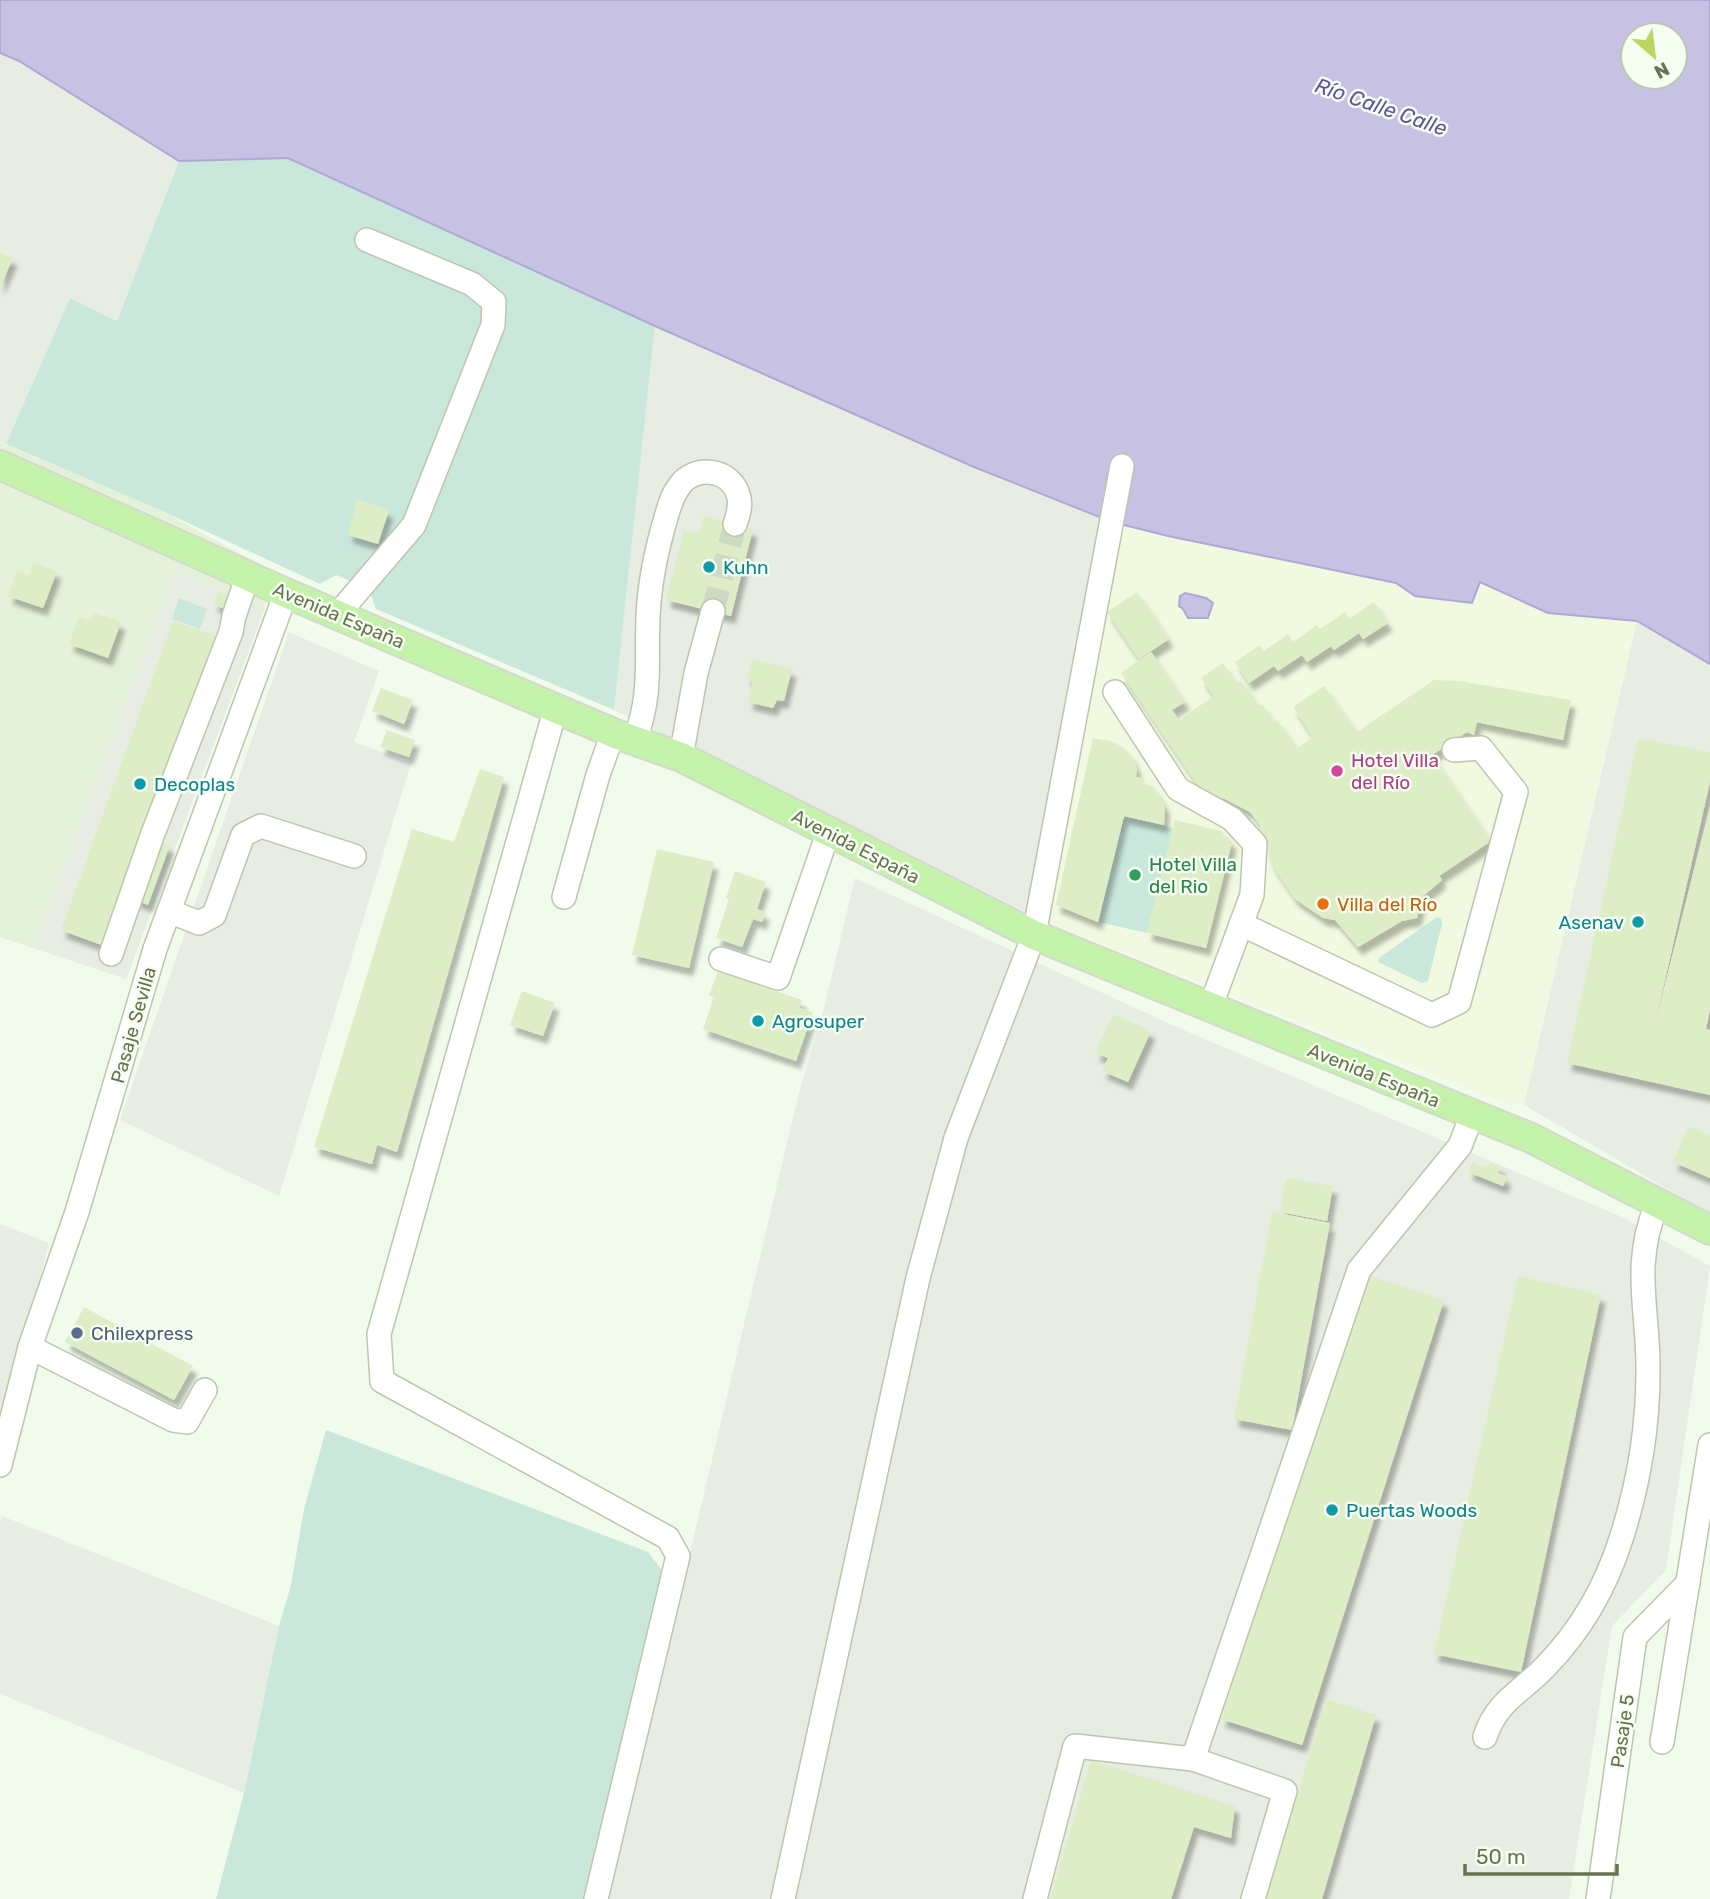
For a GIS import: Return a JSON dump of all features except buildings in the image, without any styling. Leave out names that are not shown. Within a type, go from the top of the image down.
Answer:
[{"type":"main road","name":"Avenida España","points":[[0,465],[286,593],[624,736],[681,757],[1034,935],[1531,1139],[1710,1230]]},
{"type":"street","points":[[338,614],[414,525],[493,325],[494,302],[472,284],[367,240]]},
{"type":"street","points":[[783,1899],[918,1278],[956,1138],[1034,935],[1122,466]]},
{"type":"street","points":[[564,897],[598,775],[624,736],[642,717],[648,684],[648,615],[654,566],[676,490],[682,481],[700,471],[721,474],[729,480],[739,498],[740,508],[735,524]]},
{"type":"street","points":[[111,954],[152,836],[231,632],[248,575]]},
{"type":"street","name":"Pasaje Sevilla","points":[[0,1465],[30,1347],[77,1212],[151,962],[286,593]]},
{"type":"street","points":[[681,757],[696,673],[713,611]]},
{"type":"street","points":[[1115,692],[1178,789],[1232,819],[1255,844],[1252,895],[1210,1008]]},
{"type":"street","points":[[556,707],[379,1334],[382,1381],[668,1538],[678,1556],[596,1899]]},
{"type":"street","points":[[1241,925],[1432,1015],[1459,1002],[1516,792],[1481,748],[1454,750]]},
{"type":"street","points":[[169,911],[199,923],[214,915],[243,835],[261,826],[354,856]]},
{"type":"street","points":[[721,959],[778,978],[828,833]]},
{"type":"street","points":[[1193,1759],[1359,1270],[1460,1146],[1472,1115]]},
{"type":"street","points":[[1485,1737],[1494,1715],[1504,1702],[1529,1684],[1548,1665],[1582,1620],[1610,1569],[1620,1542],[1645,1428],[1648,1371],[1641,1276],[1645,1240],[1657,1204]]},
{"type":"street","points":[[30,1347],[173,1420],[187,1422],[205,1390]]},
{"type":"street","points":[[1662,1742],[1710,1445]]},
{"type":"street","name":"Pasaje 5","points":[[1598,1899],[1635,1637],[1688,1583]]},
{"type":"street","points":[[1035,1899],[1075,1746],[1193,1759],[1285,1791],[1253,1899]]},
{"type":"shaded area","points":[[0,53],[19,61],[179,161],[117,321],[70,298],[6,444],[0,442]]},
{"type":"shaded area","points":[[288,158],[655,326],[614,710],[376,609],[369,589],[336,575],[320,584],[160,510],[6,444],[70,298],[117,321],[179,161]]},
{"type":"shaded area","points":[[655,326],[974,467],[1112,522],[1046,922],[614,710]]},
{"type":"shaded area","points":[[0,442],[160,510],[277,574],[126,979],[0,937]]},
{"type":"shaded area","name":"Hotel Villa del Río","points":[[1122,525],[1396,583],[1415,596],[1479,582],[1548,613],[1637,621],[1524,1105],[1497,1100],[1046,922]]},
{"type":"shaded area","points":[[176,569],[265,608],[126,979],[34,947]]},
{"type":"shaded area","points":[[179,598],[207,609],[200,629],[172,619]]},
{"type":"shaded area","name":"Asenav","points":[[1637,621],[1710,664],[1710,1214],[1524,1105]]},
{"type":"shaded area","points":[[289,632],[379,671],[354,742],[411,763],[279,1196],[120,1120]]},
{"type":"shaded area","name":"Hotel Villa del Rio","points":[[1124,816],[1173,828],[1147,933],[1098,922]]},
{"type":"shaded area","points":[[855,878],[1172,1025],[1622,1217],[1710,1266],[1666,1570],[1612,1626],[1569,1899],[608,1899],[799,1092],[824,1008]]},
{"type":"shaded area","points":[[1437,917],[1441,918],[1442,924],[1428,981],[1422,983],[1378,962],[1379,958]]},
{"type":"shaded area","points":[[0,1224],[49,1243],[5,1412],[0,1409]]},
{"type":"shaded area","points":[[326,1430],[648,1552],[664,1573],[584,1899],[216,1899],[244,1793],[279,1626],[291,1585],[304,1509]]},
{"type":"shaded area","points":[[2,1516],[279,1626],[244,1793],[0,1694]]},
{"type":"water","name":"Río Calle Calle","points":[[0,0],[1710,0],[1710,664],[1637,621],[1548,613],[1480,582],[1472,603],[1415,596],[1396,583],[1112,522],[974,467],[655,326],[288,158],[179,161],[19,61],[0,53]]},
{"type":"water","points":[[1185,593],[1206,598],[1213,603],[1208,618],[1188,618],[1179,606],[1180,596]]},
{"type":"tunnel","points":[[713,611],[735,524]]},
{"type":"place","name":"Kuhn","points":[[709,567]]},
{"type":"place","name":"Hotel Villa del Río","points":[[1337,771]]},
{"type":"place","name":"Decoplas","points":[[140,784]]},
{"type":"place","name":"Hotel Villa del Rio","points":[[1135,875]]},
{"type":"place","name":"Villa del Río","points":[[1323,904]]},
{"type":"place","name":"Asenav","points":[[1638,922]]},
{"type":"place","name":"Agrosuper","points":[[758,1021]]},
{"type":"place","name":"Chilexpress","points":[[77,1333]]},
{"type":"place","name":"Puertas Woods","points":[[1332,1510]]}]
